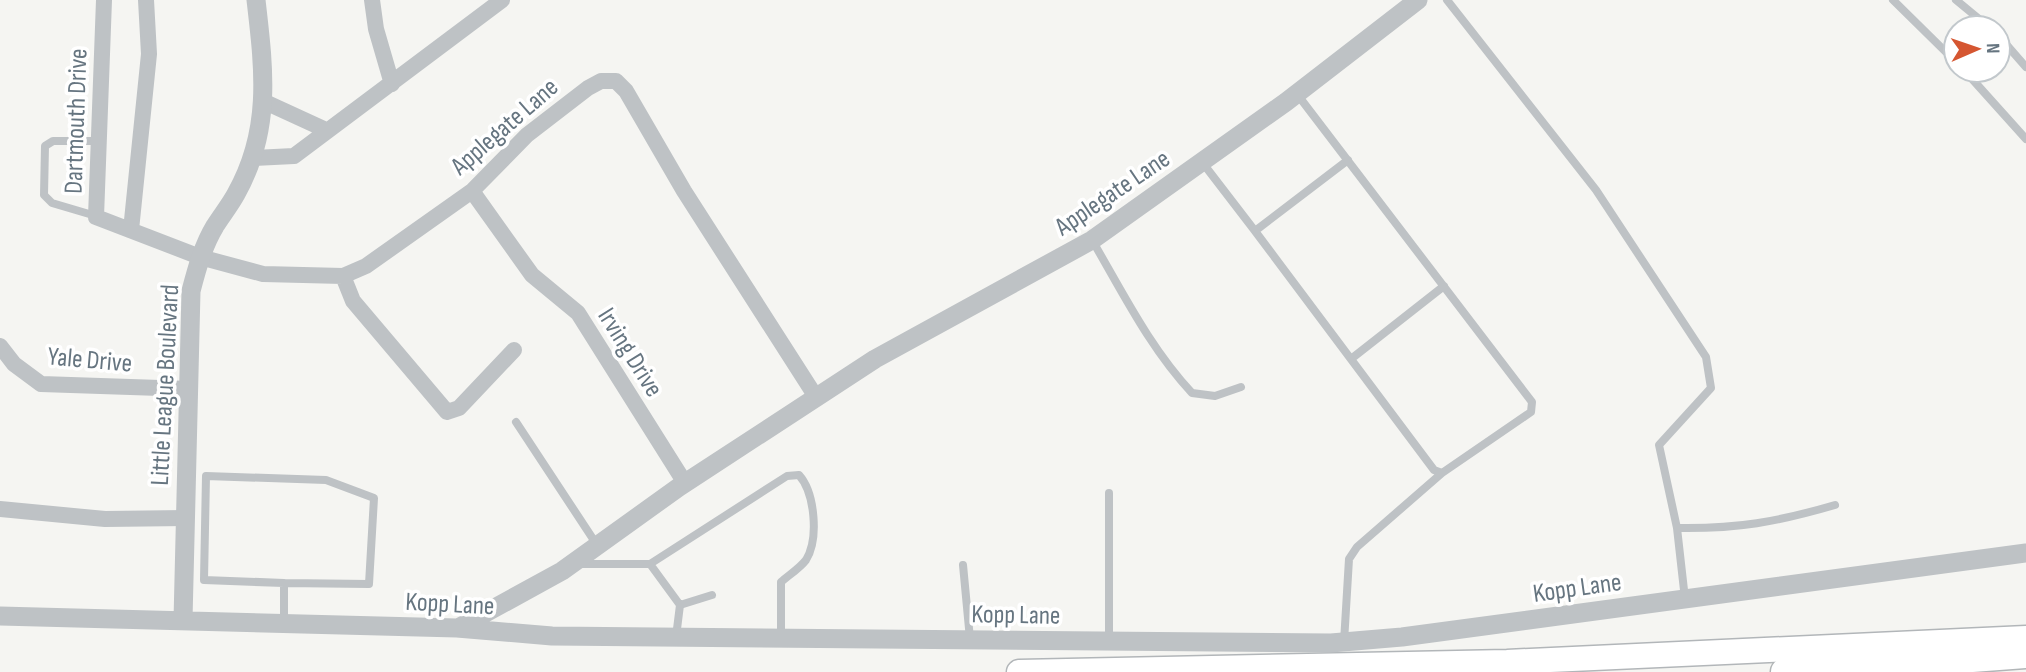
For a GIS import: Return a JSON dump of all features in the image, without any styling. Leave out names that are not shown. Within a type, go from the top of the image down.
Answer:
[{"type":"highway","points":[[1785,672],[2026,654]]},
{"type":"main road","points":[[1019,672],[1507,662],[2026,638]]},
{"type":"street","name":"Dartmouth Drive","points":[[104,0],[96,216],[200,257]]},
{"type":"street","points":[[131,230],[149,54],[146,0]]},
{"type":"street","name":"Little League Boulevard","points":[[183,620],[191,291],[200,257],[253,158],[265,102],[265,72],[256,0]]},
{"type":"street","points":[[372,0],[376,29],[392,84]]},
{"type":"street","points":[[253,158],[294,156],[502,0]]},
{"type":"street","name":"Applegate Lane","points":[[457,628],[570,564],[685,483],[874,359],[1092,240],[1297,94],[1418,0]]},
{"type":"street","name":"Applegate Lane","points":[[200,257],[263,274],[343,276],[366,266],[472,191],[527,135],[588,88],[601,80],[616,81],[626,91],[684,191],[816,397]]},
{"type":"street","points":[[265,102],[326,130]]},
{"type":"street","name":"Irving Drive","points":[[472,191],[532,275],[578,313],[685,483]]},
{"type":"street","points":[[343,276],[353,301],[447,412],[459,408],[514,350]]},
{"type":"street","name":"Yale Drive","points":[[0,346],[14,364],[41,384],[190,389]]},
{"type":"street","points":[[0,509],[105,519],[186,519]]},
{"type":"street","name":"Kopp Lane","points":[[0,616],[457,628],[552,636],[1344,642],[1402,637],[2026,553]]},
{"type":"lane","points":[[1447,0],[1596,190],[1706,358],[1712,388],[1659,445],[1677,528],[1685,599]]},
{"type":"lane","points":[[1893,0],[1942,48]]},
{"type":"lane","points":[[1956,0],[1973,14]]},
{"type":"lane","points":[[2012,52],[2026,67]]},
{"type":"lane","points":[[1977,84],[2026,139]]},
{"type":"lane","points":[[1297,94],[1532,402],[1531,412],[1442,473],[1357,547],[1349,559],[1344,642]]},
{"type":"lane","points":[[96,216],[52,203],[44,195],[45,146],[53,141],[99,141]]},
{"type":"lane","points":[[1255,231],[1348,160]]},
{"type":"lane","points":[[1202,162],[1434,470],[1442,473]]},
{"type":"lane","points":[[1092,240],[1133,313],[1173,373],[1192,393],[1215,396],[1241,387]]},
{"type":"lane","points":[[1351,359],[1444,286]]},
{"type":"lane","points":[[516,422],[597,545]]},
{"type":"lane","points":[[570,564],[650,564],[787,475],[799,475],[805,482],[814,526],[812,547],[805,562],[781,582],[781,638]]},
{"type":"lane","points":[[206,476],[326,480],[374,498],[369,584],[284,583],[204,580],[206,476]]},
{"type":"lane","points":[[1109,493],[1109,642]]},
{"type":"lane","points":[[1677,528],[1726,529],[1774,523],[1835,505]]},
{"type":"lane","points":[[650,564],[680,605],[676,637]]},
{"type":"lane","points":[[964,565],[970,640]]},
{"type":"lane","points":[[284,583],[284,623]]},
{"type":"lane","points":[[680,605],[712,595]]}]
